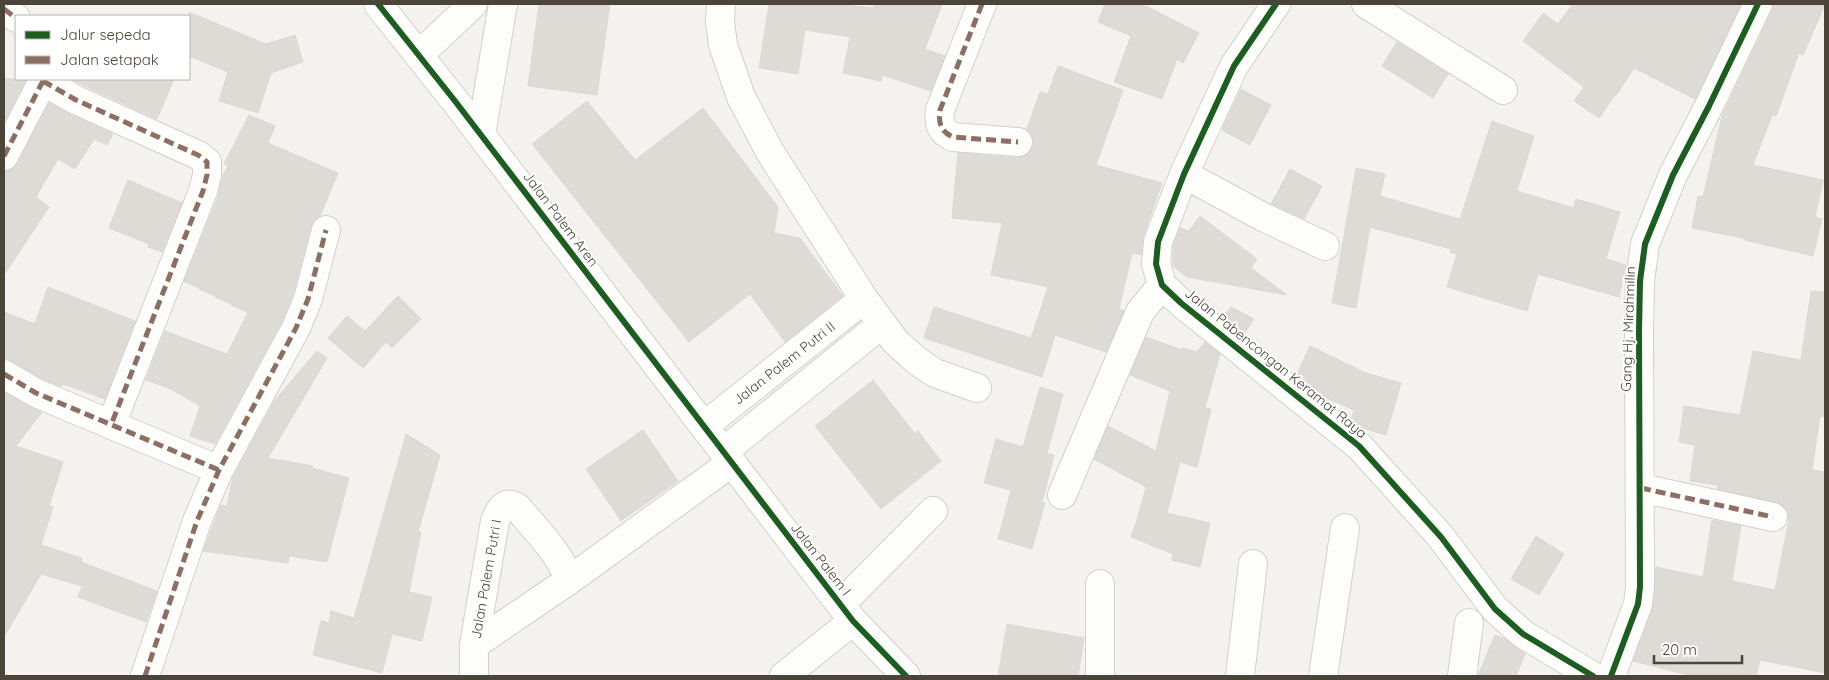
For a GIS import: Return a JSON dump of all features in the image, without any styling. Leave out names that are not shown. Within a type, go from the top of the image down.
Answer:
[{"type":"street","name":"Jalan Palem Aren","points":[[378,4],[481,135],[727,457]]},
{"type":"street","points":[[419,55],[473,4]]},
{"type":"street","points":[[481,135],[503,4]]},
{"type":"street","points":[[721,4],[720,22],[723,45],[741,97],[770,152],[864,299],[895,341],[923,365],[935,373],[977,388]]},
{"type":"street","points":[[982,4],[940,110],[940,124],[946,134],[953,137],[1018,142]]},
{"type":"street","points":[[1062,495],[1140,312],[1162,285],[1156,264],[1158,242],[1184,174],[1234,66],[1276,4]]},
{"type":"street","points":[[1366,4],[1503,90]]},
{"type":"street","name":"Gang Hj. Mirahmilin","points":[[1611,676],[1638,604],[1640,587],[1639,331],[1640,281],[1646,244],[1673,175],[1710,106],[1758,4]]},
{"type":"street","points":[[4,9],[15,17]]},
{"type":"street","points":[[4,156],[44,80],[76,100],[198,155],[207,162],[208,175],[203,191],[110,424]]},
{"type":"street","points":[[1184,174],[1263,217],[1325,246]]},
{"type":"street","points":[[144,676],[197,521],[219,470],[296,328],[308,299],[326,230]]},
{"type":"street","name":"Jalan Pabencongan Keramat Raya","points":[[1162,285],[1359,446],[1441,537],[1495,609],[1523,634],[1593,676]]},
{"type":"street","name":"Jalan Palem Putri II","points":[[704,426],[864,299]]},
{"type":"street","points":[[727,457],[882,324]]},
{"type":"street","points":[[4,374],[36,393],[219,470]]},
{"type":"street","name":"Jalan Palem Putri I","points":[[474,645],[568,581],[727,457]]},
{"type":"street","name":"Jalan Palem I","points":[[727,457],[847,612],[906,676]]},
{"type":"street","points":[[1640,488],[1773,517]]},
{"type":"street","name":"Jalan Palem Putri I","points":[[474,645],[495,521],[499,509],[507,505],[513,505],[518,508],[561,561],[567,571],[568,581]]},
{"type":"street","points":[[784,676],[847,612],[933,511]]},
{"type":"street","points":[[1323,676],[1345,528]]},
{"type":"street","points":[[1240,676],[1253,564]]},
{"type":"street","points":[[1100,584],[1100,676]]},
{"type":"street","points":[[1462,676],[1469,623]]},
{"type":"street","points":[[474,645],[474,676]]},
{"type":"building","points":[[539,4],[610,4],[597,95],[528,86]]},
{"type":"building","points":[[769,4],[834,4],[873,8],[875,4],[942,4],[925,49],[945,56],[931,91],[882,75],[881,81],[843,73],[850,37],[805,30],[798,74],[759,68]]},
{"type":"building","points":[[1105,4],[1142,4],[1199,33],[1183,63],[1177,59],[1162,99],[1114,82],[1131,36],[1098,22]]},
{"type":"building","points":[[1573,4],[1741,4],[1695,99],[1634,68],[1599,118],[1574,101],[1584,87],[1523,41],[1543,13],[1558,24]]},
{"type":"building","points":[[1773,4],[1825,4],[1803,55],[1799,53],[1776,116],[1772,115],[1753,165],[1823,180],[1815,217],[1822,219],[1813,256],[1744,240],[1744,238],[1692,228],[1698,196],[1703,197],[1722,116],[1772,11]]},
{"type":"building","points":[[189,12],[266,44],[295,35],[303,62],[271,73],[258,113],[219,101],[228,72],[190,56]]},
{"type":"building","points":[[1397,42],[1448,74],[1433,98],[1382,66]]},
{"type":"building","points":[[1058,66],[1123,90],[1096,165],[1162,183],[1143,237],[1141,255],[1132,253],[1119,309],[1124,311],[1106,352],[1055,335],[1042,377],[924,338],[934,307],[1031,338],[1048,287],[991,275],[1002,223],[952,218],[958,153],[1017,158],[1031,151],[1034,143],[1032,135],[1027,129],[1040,92],[1048,94]]},
{"type":"building","points":[[4,79],[26,80],[4,123]]},
{"type":"building","points":[[72,80],[174,80],[157,119]]},
{"type":"building","points":[[1241,89],[1271,105],[1250,145],[1222,130]]},
{"type":"building","points":[[587,101],[635,160],[703,108],[778,207],[774,233],[800,238],[843,296],[785,342],[750,294],[689,342],[532,144]]},
{"type":"building","points":[[49,103],[113,134],[107,145],[94,139],[75,169],[58,159],[36,197],[49,207],[4,275],[4,171],[12,169],[18,163]]},
{"type":"building","points":[[249,115],[275,126],[268,143],[338,173],[320,216],[315,219],[311,226],[293,294],[282,321],[215,444],[190,436],[200,406],[171,389],[146,380],[165,331],[227,354],[248,313],[184,281],[218,197],[222,177],[228,166],[224,164]]},
{"type":"building","points":[[1492,121],[1534,136],[1517,191],[1574,208],[1576,199],[1620,212],[1606,259],[1626,265],[1619,297],[1538,274],[1527,311],[1447,287],[1457,254],[1450,252],[1451,249],[1370,227],[1356,308],[1332,303],[1356,168],[1385,174],[1380,196],[1460,219]]},
{"type":"building","points":[[1290,169],[1322,186],[1304,219],[1271,204]]},
{"type":"building","points":[[128,180],[182,203],[162,252],[148,247],[149,244],[109,228]]},
{"type":"building","points":[[1200,216],[1257,259],[1251,268],[1287,295],[1187,277],[1173,266],[1173,246],[1180,228],[1189,231]]},
{"type":"building","points":[[48,287],[135,321],[105,399],[63,384],[61,387],[4,358],[4,312],[35,324]]},
{"type":"building","points":[[1811,291],[1825,292],[1825,417],[1820,416],[1812,470],[1825,472],[1825,673],[1760,660],[1756,676],[1692,676],[1633,661],[1653,606],[1656,567],[1703,577],[1712,520],[1741,526],[1732,581],[1775,590],[1789,520],[1788,512],[1784,506],[1776,502],[1717,489],[1718,485],[1690,481],[1695,445],[1679,442],[1684,406],[1740,415],[1753,351],[1801,360]]},
{"type":"building","points":[[398,296],[421,319],[392,348],[386,342],[363,368],[328,338],[347,316],[365,331]]},
{"type":"building","points":[[1231,307],[1254,319],[1244,334],[1223,317]]},
{"type":"building","points":[[1146,337],[1182,350],[1182,348],[1197,352],[1205,342],[1220,354],[1205,408],[1211,409],[1197,467],[1180,462],[1167,513],[1210,523],[1200,567],[1172,560],[1173,554],[1131,537],[1146,487],[1094,459],[1108,426],[1156,451],[1170,391],[1130,375]]},
{"type":"building","points":[[1310,346],[1366,373],[1401,383],[1386,435],[1362,428],[1351,420],[1354,410],[1320,395],[1296,376]]},
{"type":"building","points":[[317,351],[327,358],[268,458],[313,466],[312,468],[349,478],[327,562],[289,556],[288,563],[203,551],[221,505],[227,506],[233,477],[275,400]]},
{"type":"building","points":[[873,380],[915,434],[918,431],[941,461],[881,509],[815,426]]},
{"type":"building","points":[[1040,387],[1063,394],[1047,453],[1054,455],[1042,503],[1045,503],[1032,549],[998,539],[1011,490],[984,483],[996,439],[1023,447]]},
{"type":"building","points":[[4,392],[42,412],[16,446],[63,462],[49,506],[53,507],[41,545],[82,558],[81,562],[157,591],[146,622],[78,597],[82,586],[41,574],[4,637]]},
{"type":"building","points":[[643,430],[678,481],[621,521],[586,469]]},
{"type":"building","points":[[406,434],[440,455],[418,532],[421,532],[409,592],[432,597],[422,641],[392,634],[382,673],[313,655],[321,621],[329,623],[331,611],[354,618]]},
{"type":"building","points":[[1536,536],[1564,554],[1539,595],[1511,579]]},
{"type":"building","points":[[1007,624],[1084,638],[1078,676],[998,676]]},
{"type":"building","points":[[1495,635],[1505,639],[1525,654],[1516,676],[1478,676]]},
{"type":"marked path","points":[[982,4],[940,110],[940,123],[943,130],[953,137],[1018,142]]},
{"type":"marked path","points":[[4,9],[15,17]]},
{"type":"marked path","points":[[4,156],[43,80]]},
{"type":"marked path","points":[[43,81],[76,100],[198,155],[207,162],[207,175],[203,191],[111,425]]},
{"type":"marked path","points":[[145,676],[197,521],[219,470],[296,328],[308,299],[326,230]]},
{"type":"marked path","points":[[4,374],[36,393],[219,470]]},
{"type":"marked path","points":[[1641,488],[1773,517]]},
{"type":"cycle path","points":[[378,4],[455,101],[853,621],[906,676]]},
{"type":"cycle path","points":[[1276,4],[1234,66],[1184,174],[1158,242],[1156,264],[1162,285],[1181,303],[1359,446],[1441,537],[1495,609],[1523,634],[1593,676]]},
{"type":"cycle path","points":[[1611,676],[1638,604],[1640,587],[1639,331],[1640,281],[1645,244],[1673,175],[1709,106],[1758,4]]}]
